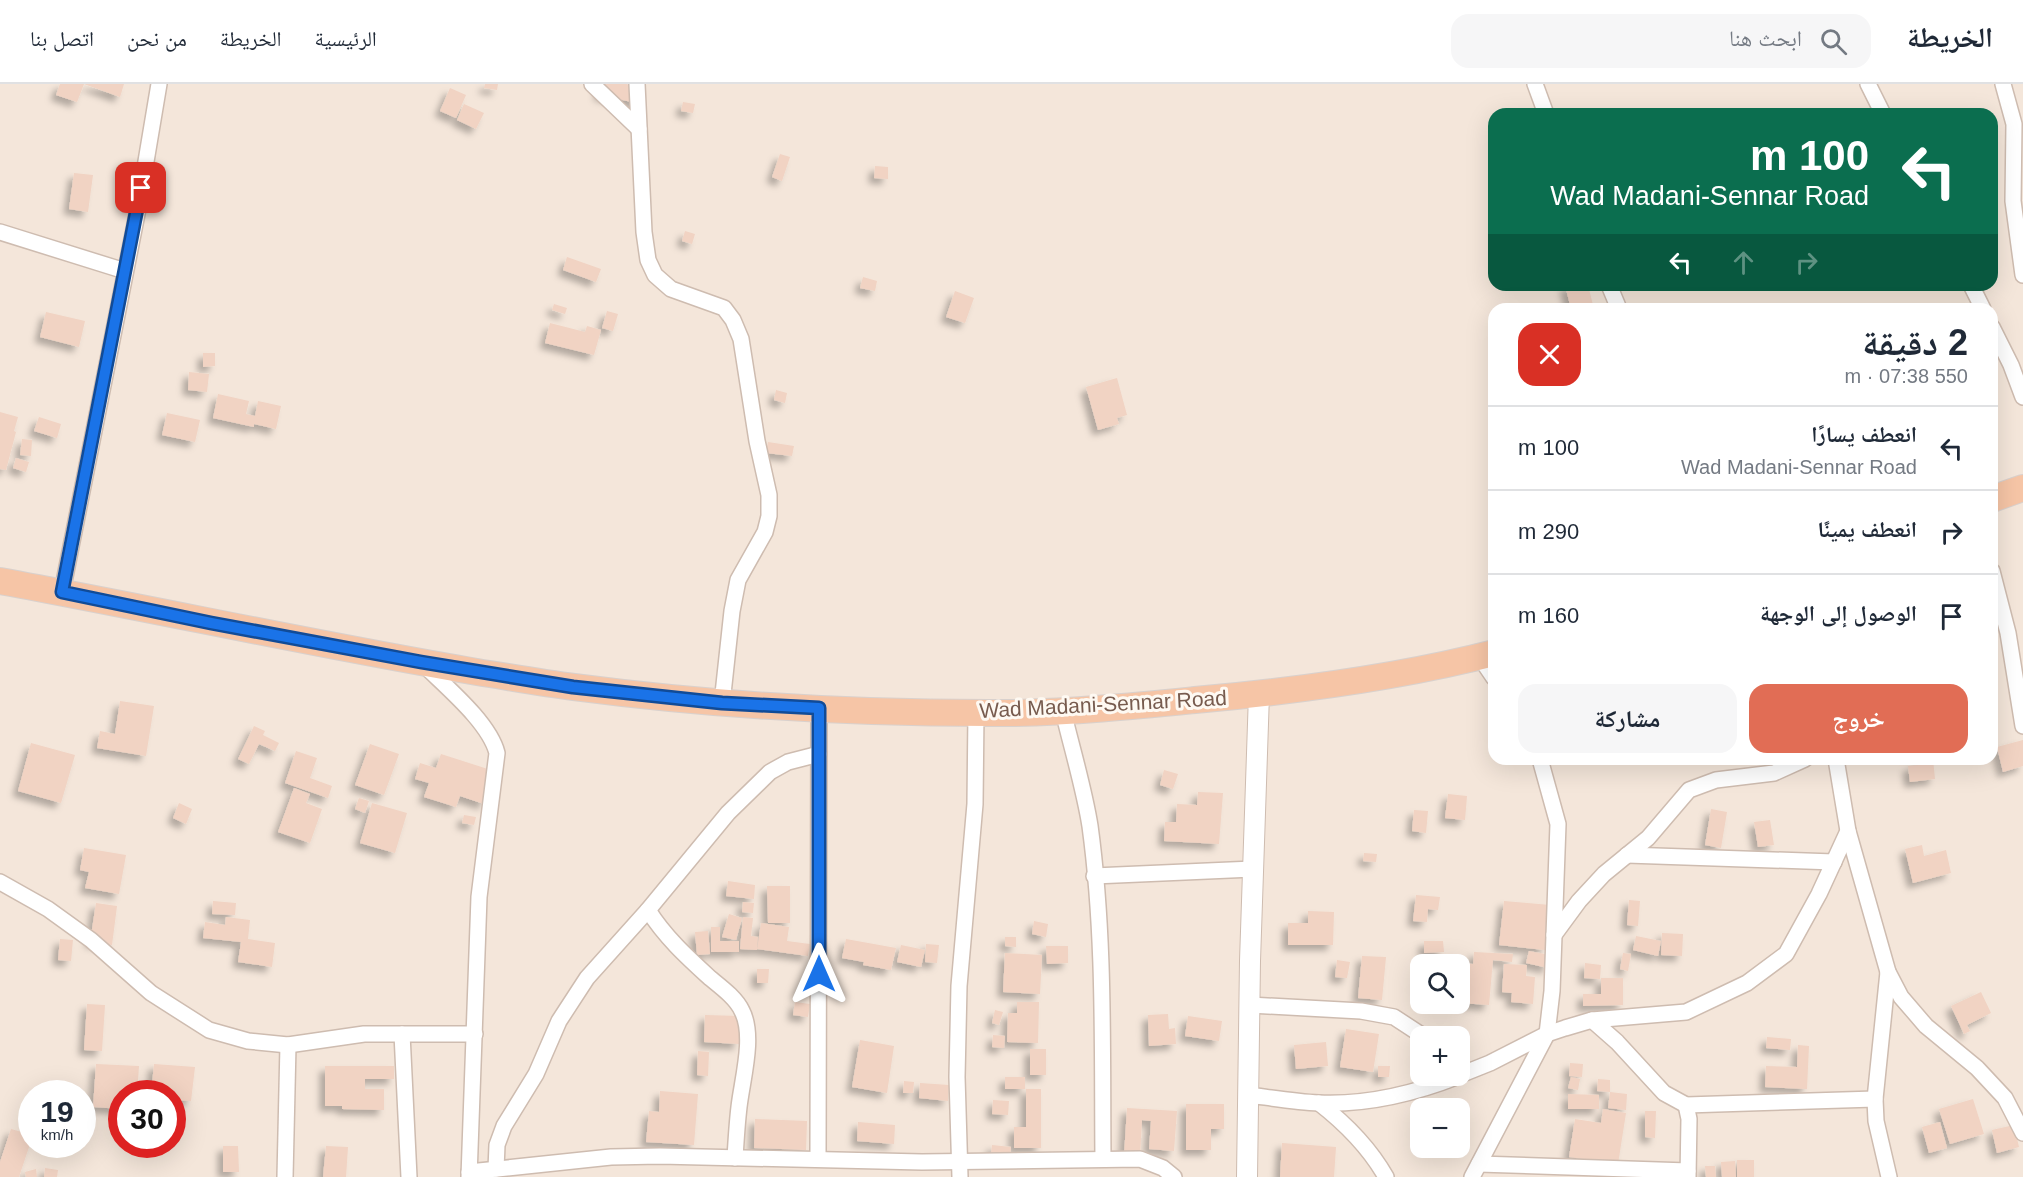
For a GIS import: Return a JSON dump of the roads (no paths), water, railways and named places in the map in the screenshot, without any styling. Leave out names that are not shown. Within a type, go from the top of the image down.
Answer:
[{"type":"highway","points":[[1998,497],[2023,488]]},
{"type":"highway","name":"Wad Madani-Sennar Road","points":[[0,581],[421,662],[573,687],[722,703],[819,708],[976,712],[1063,711],[1259,694],[1376,677],[1487,655]]},
{"type":"street","points":[[62,592],[159,84]]},
{"type":"street","points":[[592,84],[639,129]]},
{"type":"street","points":[[637,84],[644,232],[648,260],[655,275],[671,289],[724,308],[733,320],[741,339],[756,441],[768,495],[769,516],[765,532],[738,580],[732,611],[722,703]]},
{"type":"street","points":[[1535,84],[1544,108]]},
{"type":"street","points":[[1868,84],[1880,108]]},
{"type":"street","points":[[2003,84],[2014,124],[2013,201],[2023,275]]},
{"type":"street","points":[[0,232],[125,271]]},
{"type":"street","points":[[1998,339],[2023,397]]},
{"type":"street","points":[[1998,594],[2008,633],[2023,726]]},
{"type":"street","points":[[421,662],[462,702],[494,740],[497,753],[479,897],[469,1174],[611,1157],[960,1161],[1140,1159],[1163,1168],[1174,1177]]},
{"type":"street","points":[[1247,1177],[1259,694]]},
{"type":"street","points":[[818,1160],[819,708]]},
{"type":"street","points":[[1063,711],[1089,825],[1094,876],[1099,944],[1103,1159]]},
{"type":"street","points":[[960,1177],[957,1077],[959,986],[975,804],[976,712]]},
{"type":"street","points":[[496,1169],[497,1145],[504,1126],[536,1074],[559,1021],[587,978],[648,910],[728,813],[770,772],[788,762],[819,754]]},
{"type":"street","points":[[1542,765],[1558,824],[1552,991],[1547,1034],[1476,1170],[1688,1174],[1689,1119],[1686,1105]]},
{"type":"street","points":[[1554,935],[1579,901],[1604,874],[1648,838],[1689,790],[1716,780],[1774,773],[1792,765]]},
{"type":"street","points":[[1837,765],[1848,831],[1888,972],[1901,997],[1926,1026],[1977,1068],[2005,1098],[2023,1133]]},
{"type":"street","points":[[1470,1071],[1547,1034],[1592,1020],[1686,1011],[1747,983],[1786,954],[1819,894],[1848,831]]},
{"type":"street","points":[[1627,855],[1834,861]]},
{"type":"street","points":[[1094,876],[1253,869]]},
{"type":"street","points":[[0,882],[48,909],[91,940],[151,993],[208,1030],[248,1041],[288,1045],[364,1034],[475,1034]]},
{"type":"street","points":[[648,910],[658,927],[742,1011],[747,1027],[747,1049],[735,1158]]},
{"type":"street","points":[[1888,972],[1875,1099],[1876,1121],[1889,1177]]},
{"type":"street","points":[[1250,1005],[1372,1013],[1394,1017],[1410,1027]]},
{"type":"street","points":[[1592,1020],[1617,1042],[1664,1093],[1686,1105],[1875,1099]]},
{"type":"street","points":[[402,1034],[409,1177]]},
{"type":"street","points":[[285,1177],[288,1045]]},
{"type":"street","points":[[1250,1095],[1319,1103],[1370,1100],[1416,1086]]},
{"type":"street","points":[[1319,1103],[1342,1121],[1373,1155],[1386,1177]]}]
